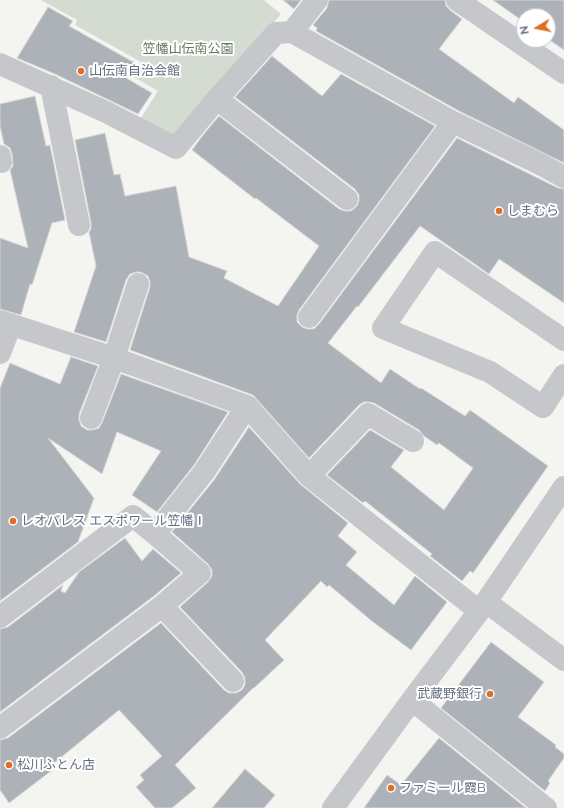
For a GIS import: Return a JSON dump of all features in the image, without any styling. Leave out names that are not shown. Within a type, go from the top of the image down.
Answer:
[{"type":"street","points":[[292,32],[317,0]]},
{"type":"street","points":[[457,0],[564,73]]},
{"type":"street","points":[[0,64],[106,112],[176,148],[217,99],[276,33],[292,32],[453,122],[564,177]]},
{"type":"street","points":[[51,86],[79,225]]},
{"type":"street","points":[[217,99],[347,199]]},
{"type":"street","points":[[309,317],[453,122]]},
{"type":"street","points":[[564,340],[435,252],[383,328],[490,372],[543,407],[564,375]]},
{"type":"street","points":[[91,418],[114,358],[138,284]]},
{"type":"street","points":[[0,353],[6,322],[114,358],[247,406],[309,476],[483,607],[564,660]]},
{"type":"street","points":[[155,534],[204,472],[247,406]]},
{"type":"street","points":[[309,476],[368,414],[413,441]]},
{"type":"street","points":[[334,808],[412,700],[483,607],[563,489]]},
{"type":"street","points":[[0,617],[133,516],[200,573],[162,606],[0,728]]},
{"type":"street","points":[[162,606],[233,681]]},
{"type":"street","points":[[412,700],[546,808]]},
{"type":"green space","name":"笠幡山伝南公園","points":[[41,0],[264,0],[281,14],[175,140],[139,121],[158,91],[132,76],[141,62],[75,25],[77,20]]},
{"type":"building","points":[[283,0],[301,0],[294,9]]},
{"type":"building","points":[[329,0],[445,0],[446,6],[462,19],[439,49],[514,103],[518,97],[564,130],[564,163],[459,111],[316,31],[317,28],[313,25],[327,8]]},
{"type":"building","points":[[493,0],[564,0],[564,50],[556,44],[556,8],[516,8],[516,16]]},
{"type":"building","name":"山伝南自治会館","points":[[48,7],[73,21],[69,26],[135,63],[126,78],[152,93],[138,114],[55,74],[17,58]]},
{"type":"building","points":[[272,56],[322,96],[341,74],[435,126],[299,310],[297,322],[302,327],[314,329],[319,324],[457,138],[558,188],[564,189],[564,303],[499,259],[489,274],[420,226],[358,307],[357,306],[328,343],[381,383],[390,369],[465,416],[470,410],[548,466],[473,573],[470,571],[462,581],[430,556],[432,554],[365,501],[363,503],[327,475],[370,430],[404,450],[391,467],[444,510],[473,468],[439,443],[437,445],[424,436],[419,430],[374,403],[364,402],[359,405],[309,458],[253,395],[130,350],[150,287],[148,276],[141,272],[130,274],[126,280],[106,342],[74,332],[96,266],[89,232],[91,229],[91,223],[75,140],[105,133],[114,175],[120,174],[125,196],[176,186],[189,257],[227,271],[224,278],[278,306],[319,246],[192,150],[203,135],[219,116],[339,209],[351,211],[357,206],[359,195],[355,189],[235,97]]},
{"type":"building","points":[[35,96],[46,146],[50,145],[65,220],[52,223],[32,285],[30,284],[21,315],[0,309],[0,238],[28,248],[10,170],[13,166],[12,154],[10,148],[4,144],[0,126],[0,104]]},
{"type":"building","points":[[71,357],[98,366],[79,414],[81,426],[87,430],[99,428],[121,374],[228,412],[194,465],[157,512],[132,495],[161,451],[117,432],[102,474],[48,438],[94,498],[78,542],[0,601],[0,388],[10,363],[60,384]]},
{"type":"building","points":[[249,427],[300,484],[348,523],[338,536],[357,552],[346,565],[394,605],[415,576],[447,602],[411,650],[373,622],[329,585],[327,587],[321,581],[265,640],[284,660],[253,688],[175,765],[196,788],[172,808],[155,808],[136,787],[144,780],[140,775],[162,756],[119,710],[48,768],[51,771],[9,803],[0,790],[0,740],[8,738],[161,623],[224,690],[229,693],[236,693],[242,690],[245,685],[245,678],[242,672],[180,607],[208,582],[212,576],[212,570],[208,564],[172,532],[214,480]]},
{"type":"building","points":[[125,538],[142,561],[153,549],[181,573],[154,596],[0,712],[0,629],[8,627],[63,585],[61,591],[65,593],[79,572]]},
{"type":"building","name":"武蔵野銀行","points":[[491,642],[544,682],[518,717],[556,745],[555,747],[564,754],[564,758],[548,781],[550,783],[545,791],[441,708]]},
{"type":"building","points":[[439,738],[526,808],[364,808],[387,775],[401,785]]},
{"type":"building","points":[[245,769],[275,795],[264,808],[212,808]]},
{"type":"place","name":"山伝南自治会館","points":[[81,71]]},
{"type":"place","name":"しまむら","points":[[499,211]]},
{"type":"place","name":"レオパレス エスポワール笠幡Ⅰ","points":[[13,521]]},
{"type":"place","name":"武蔵野銀行","points":[[490,694]]},
{"type":"place","name":"松川ふとん店","points":[[9,765]]},
{"type":"place","name":"ファミール霞B","points":[[391,788]]}]
